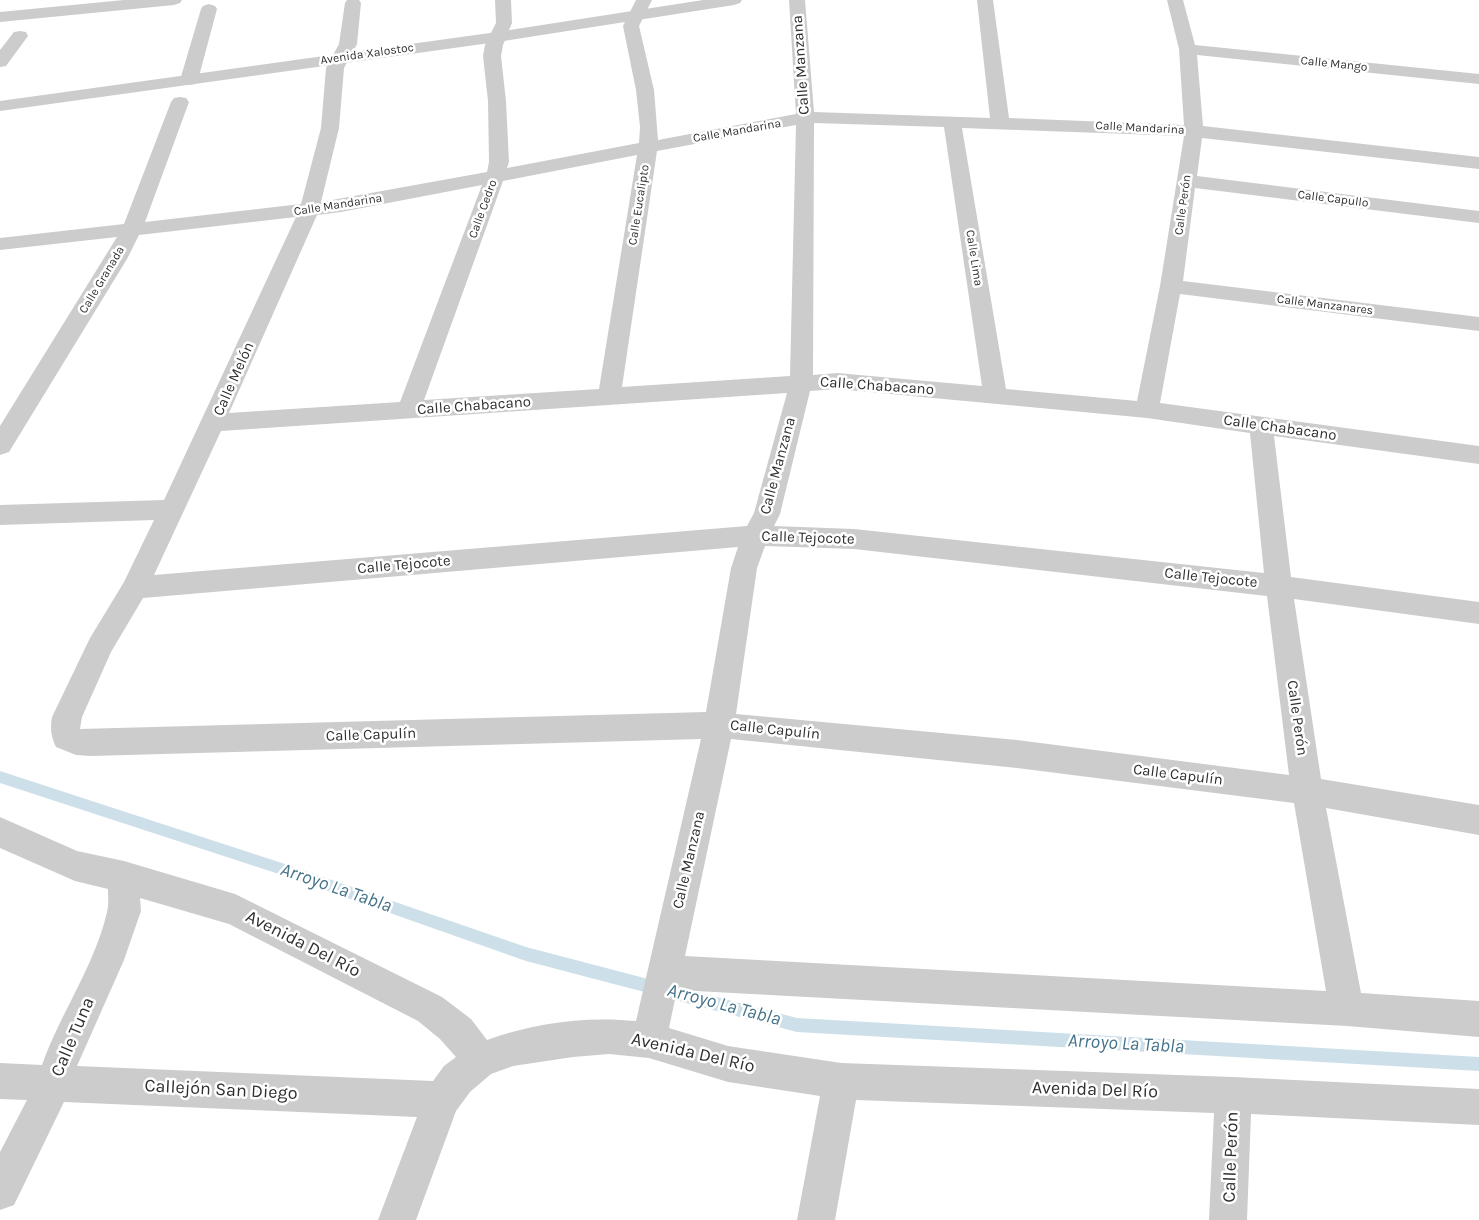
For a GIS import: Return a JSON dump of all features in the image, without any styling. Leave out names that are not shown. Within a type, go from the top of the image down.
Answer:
[{"type":"street","points":[[0,4],[1,0]]},
{"type":"street","points":[[0,17],[121,3],[174,0]]},
{"type":"street","name":"Calle Cedro","points":[[408,411],[499,162],[497,101],[492,56],[497,37],[504,23],[503,0]]},
{"type":"street","name":"Avenida Xalostoc","points":[[0,106],[342,57],[497,37],[640,8],[734,0]]},
{"type":"street","name":"Calle Manzana","points":[[651,1033],[719,725],[744,568],[755,535],[767,514],[800,382],[806,118],[797,0]]},
{"type":"street","points":[[985,0],[1000,122]]},
{"type":"street","name":"Calle Perón","points":[[1147,410],[1170,286],[1194,131],[1188,49],[1175,0]]},
{"type":"street","name":"Calle Melón","points":[[67,738],[65,730],[67,717],[100,646],[135,588],[213,423],[309,211],[330,128],[335,68],[348,44],[353,3]]},
{"type":"street","name":"Calle Eucalipto","points":[[609,397],[648,146],[649,127],[644,90],[631,34],[631,26],[640,8]]},
{"type":"street","points":[[189,80],[209,9]]},
{"type":"street","points":[[0,62],[20,36]]},
{"type":"street","name":"Calle Mango","points":[[1188,49],[1479,79]]},
{"type":"street","name":"Calle Granada","points":[[0,446],[132,230],[180,102]]},
{"type":"street","name":"Calle Mandarina","points":[[0,244],[309,211],[495,177],[648,146],[806,118],[828,116],[1194,131],[1479,163]]},
{"type":"street","name":"Calle Lima","points":[[952,121],[995,394]]},
{"type":"street","name":"Calle Capullo","points":[[1186,181],[1479,217]]},
{"type":"street","name":"Calle Manzanares","points":[[1170,286],[1479,324]]},
{"type":"street","name":"Calle Chabacano","points":[[213,423],[837,381],[995,394],[1147,410],[1479,455]]},
{"type":"street","name":"Calle Perón","points":[[1260,425],[1279,586],[1307,791],[1347,1009]]},
{"type":"street","points":[[0,515],[171,510]]},
{"type":"street","name":"Calle Tejocote","points":[[135,588],[755,535],[854,539],[1279,586],[1479,613]]},
{"type":"street","name":"Calle Capulín","points":[[67,738],[76,742],[91,743],[719,725],[1017,754],[1307,791],[1479,820]]},
{"type":"street","name":"Avenida Del Río","points":[[0,832],[76,866],[124,877],[235,910],[430,1008],[454,1026],[469,1041],[479,1061],[513,1048],[572,1039],[651,1033],[728,1064],[841,1081],[1233,1095],[1479,1107]]},
{"type":"street","name":"Calle Tuna","points":[[0,1191],[36,1123],[54,1082],[65,1050],[107,960],[124,912],[124,877]]},
{"type":"street","points":[[662,977],[1347,1009],[1479,1019]]},
{"type":"street","points":[[397,1220],[442,1100],[457,1079],[479,1061]]},
{"type":"street","points":[[816,1220],[841,1081]]},
{"type":"street","name":"Callejón San Diego","points":[[0,1082],[54,1082],[442,1100]]},
{"type":"street","name":"Calle Perón","points":[[1228,1220],[1233,1095]]},
{"type":"waterway","name":"Arroyo La Tabla","points":[[0,777],[288,871],[526,954],[797,1025],[1479,1064]]}]
